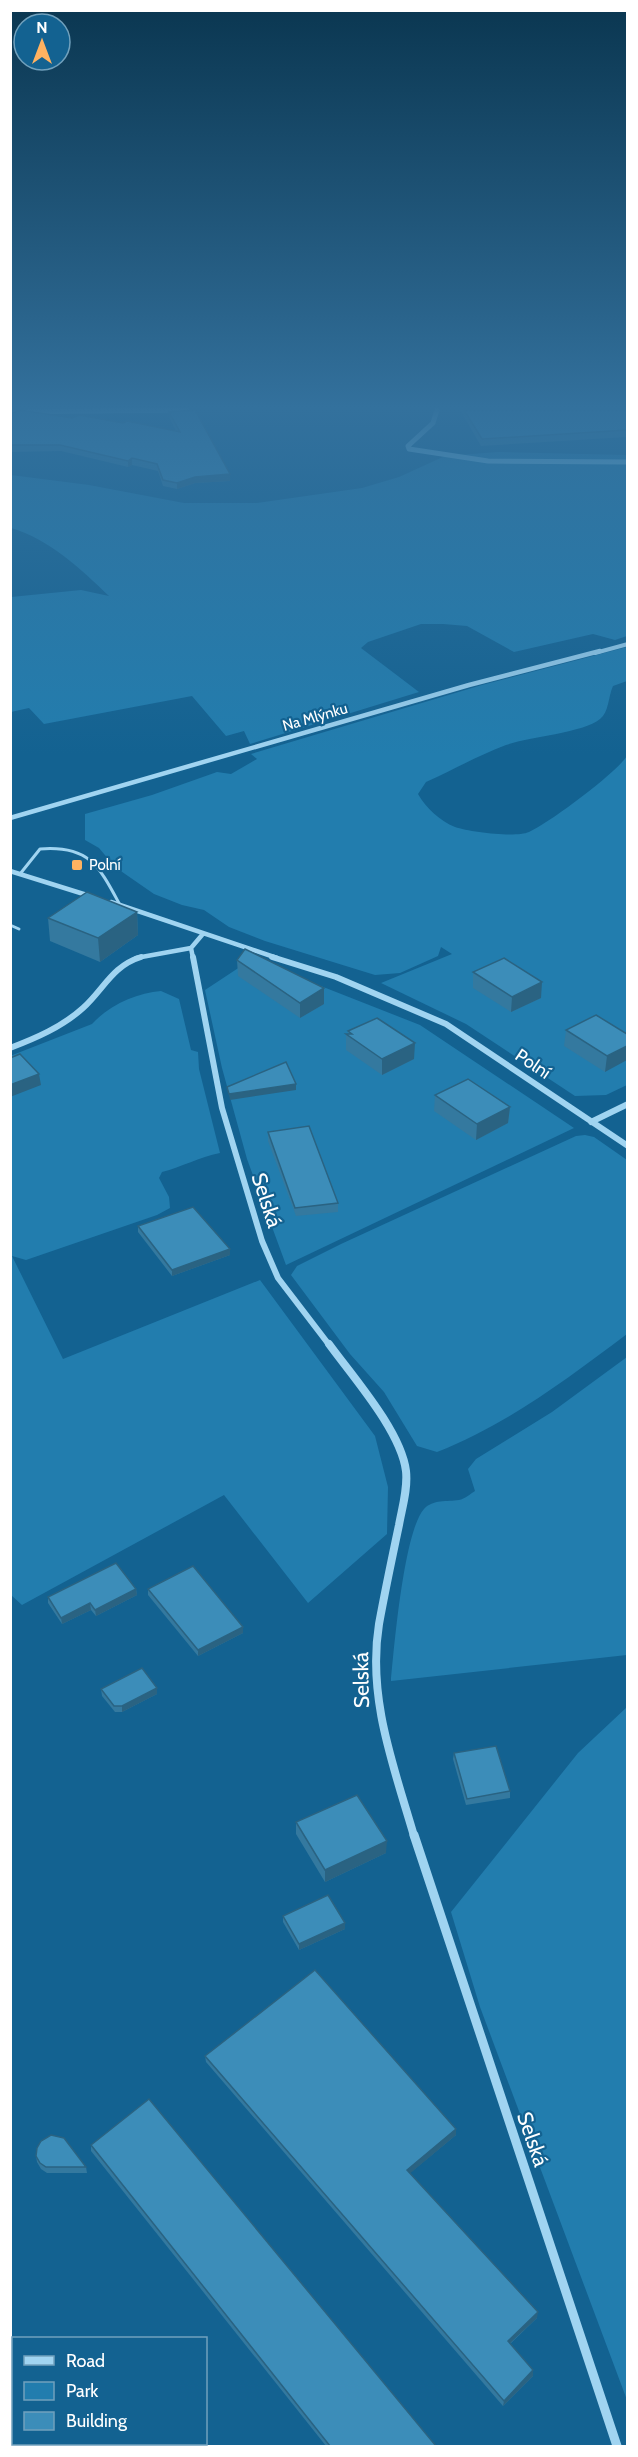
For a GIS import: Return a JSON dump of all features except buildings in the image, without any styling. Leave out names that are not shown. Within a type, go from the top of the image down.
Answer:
[{"type":"street","name":"Na Mlýnku","points":[[10,818],[470,685],[627,644]]},
{"type":"street","points":[[10,871],[94,898]]},
{"type":"street","name":"Polní","points":[[103,900],[202,935],[336,977],[446,1024],[627,1146]]},
{"type":"street","points":[[10,1048],[66,1022],[93,998],[107,977],[120,966],[139,958],[191,948],[202,935]]},
{"type":"street","name":"Selská","points":[[191,948],[213,1073],[224,1118],[267,1258],[278,1278],[378,1409],[403,1459],[406,1473],[404,1498],[379,1626],[377,1662],[380,1720],[430,1889],[617,2446]]},
{"type":"street","points":[[591,1122],[627,1104]]},
{"type":"lane","points":[[20,874],[40,849],[62,846],[86,852],[110,885],[120,905]]},
{"type":"lane","points":[[10,925],[19,929]]},
{"type":"green space","points":[[11,525],[627,525],[627,636],[615,640],[593,634],[514,652],[467,626],[421,624],[368,642],[361,648],[419,692],[250,744],[244,731],[226,736],[192,696],[44,724],[29,708],[11,712],[11,597],[81,590],[109,596],[51,547],[11,528]]},
{"type":"green space","points":[[627,647],[627,681],[613,686],[607,708],[600,719],[581,728],[516,742],[496,749],[426,782],[418,794],[434,814],[455,827],[492,834],[522,834],[551,819],[581,797],[627,756],[627,1085],[606,1095],[575,1096],[466,1024],[381,983],[452,954],[441,947],[438,956],[400,973],[375,975],[265,941],[229,927],[204,910],[182,905],[154,894],[115,867],[99,848],[85,840],[85,814],[152,795],[217,772],[231,774],[257,759],[251,754],[482,685]]},
{"type":"green space","points":[[252,959],[420,1025],[574,1128],[286,1265],[247,1159],[222,1068],[205,990]]},
{"type":"green space","points":[[161,991],[179,999],[191,1050],[198,1052],[199,1069],[220,1153],[162,1172],[159,1178],[169,1197],[170,1208],[157,1215],[26,1260],[12,1256],[63,1359],[260,1280],[375,1436],[388,1487],[387,1534],[308,1603],[224,1495],[22,1605],[11,1595],[10,1056],[92,1024],[107,1011],[124,1001],[142,994]]},
{"type":"green space","points":[[576,1136],[594,1137],[627,1160],[627,1334],[559,1384],[488,1428],[437,1452],[417,1446],[384,1392],[350,1354],[291,1275],[297,1266],[341,1244]]},
{"type":"green space","points":[[627,1357],[627,1655],[391,1681],[397,1618],[406,1564],[417,1521],[424,1509],[436,1502],[465,1498],[475,1491],[468,1469],[476,1459],[552,1412]]},
{"type":"green space","points":[[627,1707],[627,2400],[480,2007],[451,1912],[578,1753]]},
{"type":"place","name":"Polní","points":[[77,865]]}]
